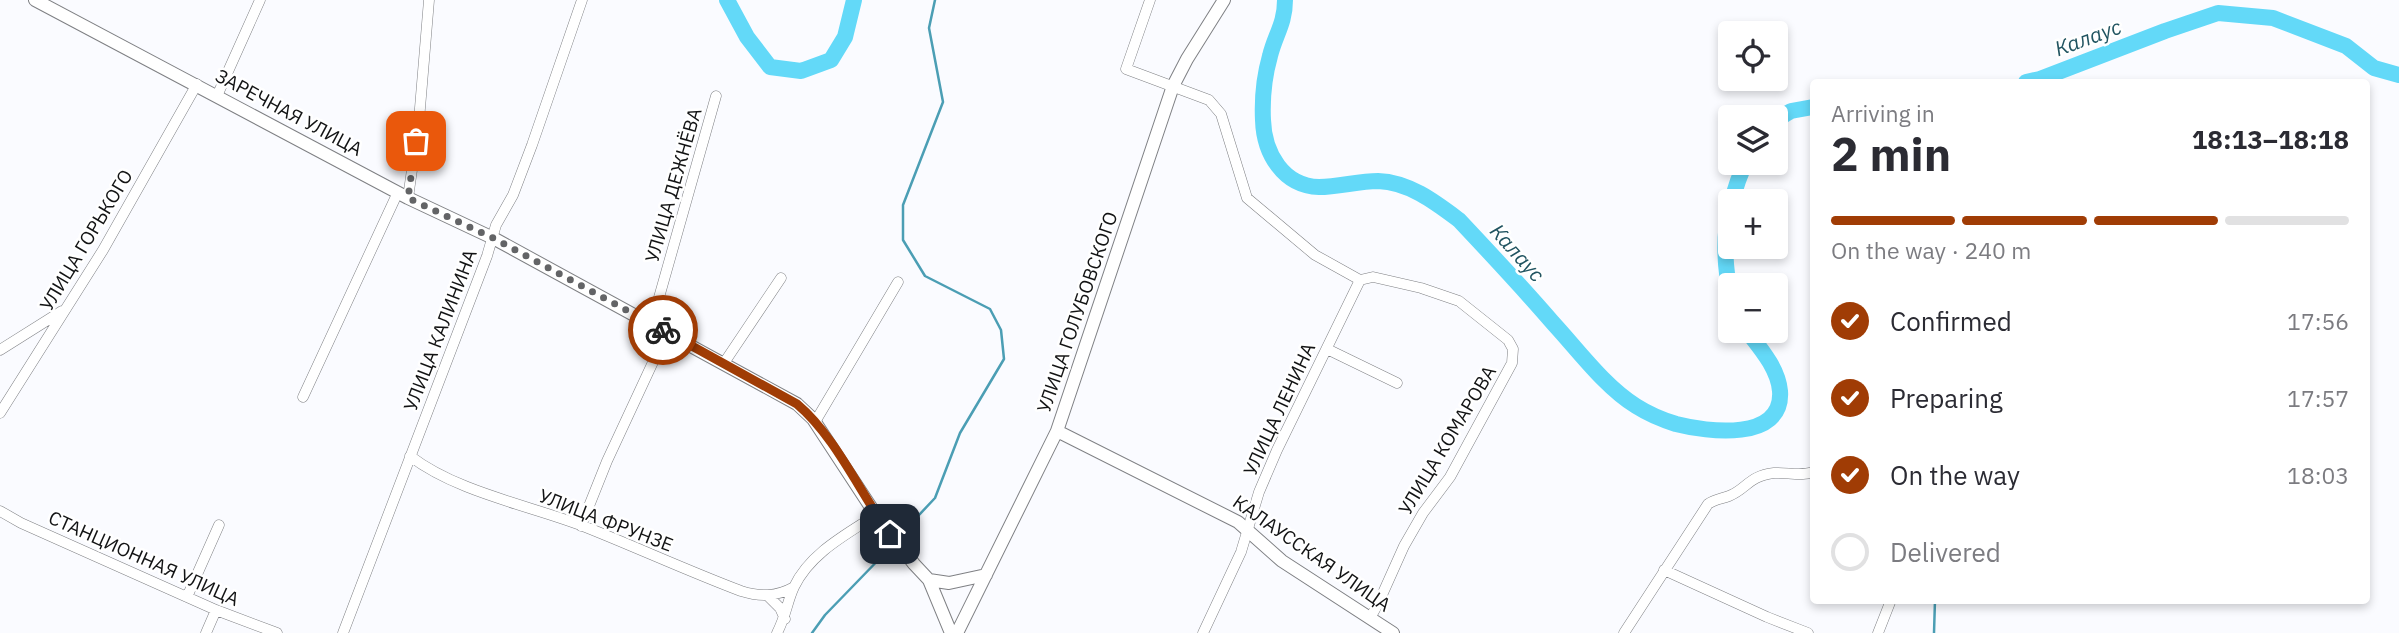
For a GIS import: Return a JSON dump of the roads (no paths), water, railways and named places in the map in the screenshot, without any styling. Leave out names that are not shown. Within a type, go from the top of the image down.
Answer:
[{"type":"street","name":"ЗАРЕЧНАЯ УЛИЦА","points":[[35,0],[403,195],[493,238],[797,404],[815,422],[877,516],[929,580],[951,633]]},
{"type":"street","points":[[217,96],[260,0]]},
{"type":"street","points":[[303,397],[403,195],[419,120],[429,0]]},
{"type":"street","name":"УЛИЦА КАЛИНИНА","points":[[343,633],[502,213],[513,195],[532,145],[582,0]]},
{"type":"street","name":"УЛИЦА КОМАРОВА","points":[[1150,0],[1126,69],[1209,100],[1216,106],[1221,114],[1247,198],[1315,256],[1360,280],[1373,277],[1421,288],[1459,301],[1508,340],[1513,349],[1512,363],[1450,477],[1423,513],[1404,546],[1370,618]]},
{"type":"street","name":"УЛИЦА ГОЛУБОВСКОГО","points":[[957,633],[1057,431],[1173,86],[1224,0]]},
{"type":"street","name":"УЛИЦА ГОРЬКОГО","points":[[0,412],[103,250],[197,84]]},
{"type":"street","name":"УЛИЦА ДЕЖНЁВА","points":[[648,323],[658,301],[716,96]]},
{"type":"street","points":[[724,363],[781,278]]},
{"type":"street","name":"УЛИЦА ЛЕНИНА","points":[[1203,633],[1249,531],[1264,482],[1360,280]]},
{"type":"street","points":[[815,422],[898,282]]},
{"type":"street","points":[[0,350],[65,309]]},
{"type":"street","points":[[581,526],[607,461],[667,332]]},
{"type":"street","points":[[1327,349],[1397,383]]},
{"type":"street","name":"КАЛАУССКАЯ УЛИЦА","points":[[1057,431],[1227,515],[1282,561],[1393,633]]},
{"type":"street","name":"УЛИЦА ФРУНЗЕ","points":[[410,456],[421,465],[495,498],[581,526],[734,589],[768,596]]},
{"type":"street","points":[[1624,633],[1708,504],[1715,499],[1731,495],[1752,479],[1765,474],[1810,474]]},
{"type":"street","name":"СТАНЦИОННАЯ УЛИЦА","points":[[0,511],[21,523],[216,610],[277,633]]},
{"type":"street","points":[[768,596],[784,593],[794,587],[820,555],[840,537],[877,516]]},
{"type":"street","points":[[187,597],[219,525]]},
{"type":"street","points":[[1664,570],[1808,633]]},
{"type":"street","points":[[929,580],[949,583],[986,575]]},
{"type":"street","points":[[777,633],[785,619],[794,587]]},
{"type":"street","points":[[768,596],[776,602],[785,619]]},
{"type":"street","points":[[1878,633],[1889,604]]},
{"type":"street","points":[[206,633],[216,610]]},
{"type":"waterway","name":"Калаус","points":[[727,0],[747,37],[770,67],[801,71],[831,60],[845,37],[854,0]]},
{"type":"waterway","points":[[903,532],[935,498],[960,433],[1004,359],[1001,330],[990,309],[925,276],[903,240],[903,205],[943,102],[929,28],[935,0]]},
{"type":"waterway","name":"Калаус","points":[[1285,0],[1283,16],[1266,72],[1264,132],[1278,166],[1295,181],[1319,187],[1371,181],[1389,182],[1411,189],[1431,200],[1459,220],[1613,389],[1640,409],[1671,422],[1724,431],[1757,426],[1770,419],[1778,407],[1779,383],[1768,359],[1756,343]]},
{"type":"waterway","name":"Калаус","points":[[2040,79],[2218,13],[2273,18],[2346,46],[2374,68],[2399,75]]},
{"type":"waterway","name":"Калаус","points":[[1788,113],[1810,108]]},
{"type":"waterway","name":"Калаус","points":[[1727,273],[1726,229],[1740,175]]},
{"type":"waterway","points":[[812,633],[825,615],[887,551]]},
{"type":"waterway","points":[[1934,633],[1935,604]]}]
